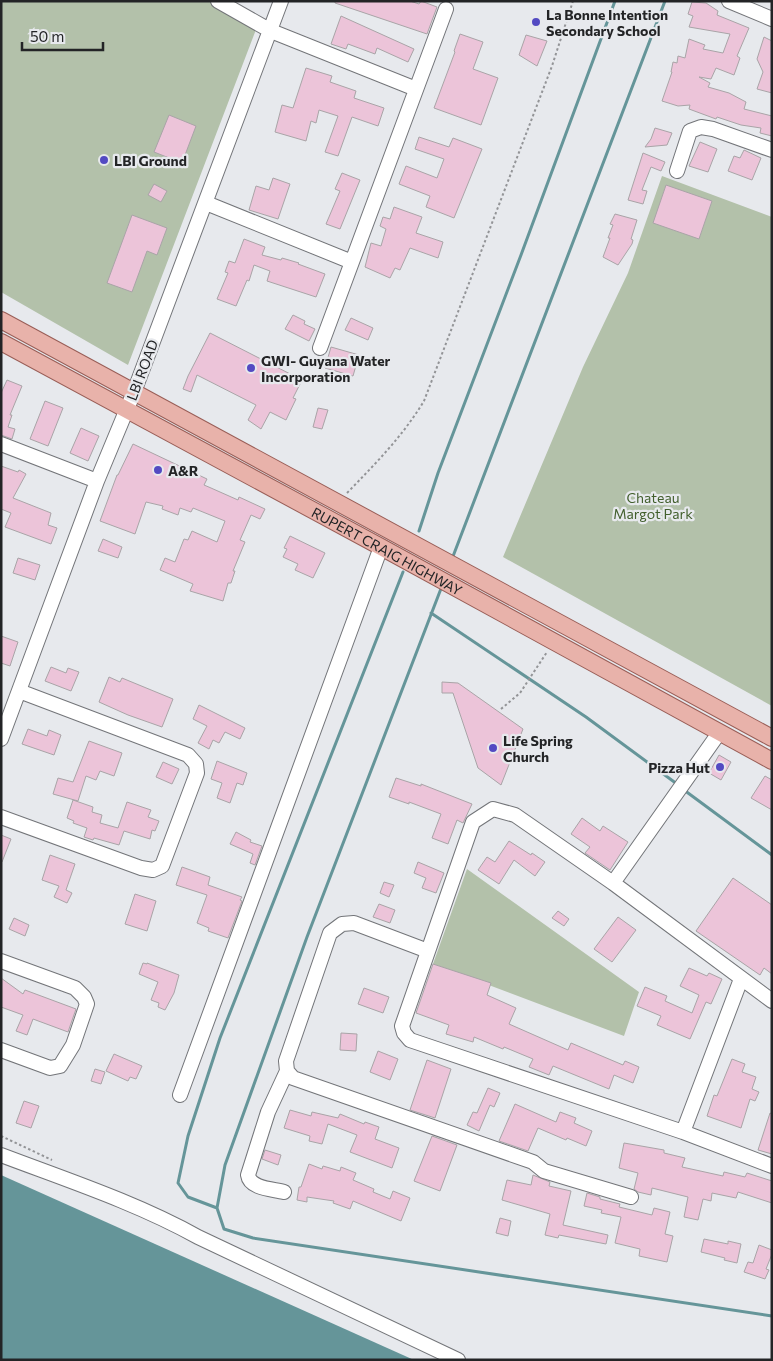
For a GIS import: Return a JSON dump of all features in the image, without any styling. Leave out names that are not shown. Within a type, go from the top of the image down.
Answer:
[{"type":"main road","name":"RUPERT CRAIG HIGHWAY","points":[[1,320],[772,738]]},
{"type":"main road","name":"RUPERT CRAIG HIGHWAY","points":[[1,342],[772,761]]},
{"type":"street","points":[[218,1],[271,31],[416,89]]},
{"type":"street","name":"LBI ROAD","points":[[1,739],[97,481],[134,392],[281,1]]},
{"type":"street","points":[[728,1],[772,19]]},
{"type":"street","points":[[320,348],[446,9]]},
{"type":"street","points":[[677,171],[690,131],[701,128],[713,129],[772,150]]},
{"type":"street","points":[[206,203],[352,262]]},
{"type":"street","points":[[1,444],[97,481]]},
{"type":"street","points":[[180,1095],[381,547]]},
{"type":"street","points":[[1,817],[141,868],[153,870],[162,866],[197,773],[196,764],[188,755],[19,691]]},
{"type":"street","points":[[613,883],[719,733]]},
{"type":"street","points":[[772,1001],[613,883],[515,816],[493,809],[473,822],[402,1026],[404,1033],[410,1040],[683,1132],[772,1166]]},
{"type":"street","points":[[284,1192],[252,1184],[248,1176],[268,1112],[286,1071],[286,1061],[330,933],[342,924],[354,923],[428,951]]},
{"type":"street","points":[[1,961],[75,988],[84,997],[87,1004],[73,1045],[60,1066],[50,1068],[1,1050]]},
{"type":"street","points":[[683,1132],[742,979]]},
{"type":"street","points":[[286,1071],[293,1078],[533,1162],[544,1171],[631,1197]]},
{"type":"street","points":[[1,1155],[98,1192],[178,1226],[458,1360]]},
{"type":"path","points":[[338,502],[384,456],[409,425],[424,401],[552,66],[573,1]]},
{"type":"path","points":[[501,709],[520,693],[539,665]]},
{"type":"green space","name":"LBI Ground","points":[[1,1],[208,1],[257,27],[128,365],[1,292]]},
{"type":"green space","name":"Chateau Margot Park","points":[[662,176],[772,217],[772,706],[503,557],[583,367],[628,273]]},
{"type":"green space","points":[[467,869],[639,992],[624,1036],[433,964]]},
{"type":"water","points":[[1,1175],[414,1360],[1,1360]]},
{"type":"building","points":[[335,1],[410,1],[419,4],[421,1],[437,7],[427,34],[335,3]]},
{"type":"building","points":[[692,2],[706,3],[718,11],[717,15],[749,28],[737,56],[740,58],[734,75],[716,68],[711,79],[699,77],[710,83],[708,87],[729,93],[746,102],[744,109],[772,116],[772,136],[760,133],[761,128],[741,125],[717,117],[716,119],[689,109],[690,105],[678,106],[662,101],[672,72],[673,62],[677,63],[678,56],[685,58],[689,39],[705,45],[703,49],[723,53],[730,34],[689,27],[693,16],[688,14]]},
{"type":"building","points":[[341,16],[414,49],[408,62],[377,48],[375,54],[348,44],[346,49],[331,44]]},
{"type":"building","points":[[460,34],[483,42],[473,69],[498,78],[481,125],[434,108]]},
{"type":"building","points":[[526,35],[547,41],[537,66],[519,55]]},
{"type":"building","points":[[764,37],[772,41],[772,93],[757,89],[763,72],[757,59]]},
{"type":"building","points":[[306,68],[332,76],[330,82],[356,91],[354,98],[384,108],[378,126],[352,117],[338,156],[325,152],[338,116],[319,110],[316,123],[311,121],[306,141],[275,132],[282,105],[293,108]]},
{"type":"building","points":[[169,115],[196,126],[182,163],[154,152]]},
{"type":"building","points":[[655,128],[672,133],[667,145],[645,147],[651,139]]},
{"type":"building","points":[[419,137],[449,147],[453,138],[482,149],[454,218],[426,207],[430,196],[399,184],[406,166],[437,178],[444,159],[415,149]]},
{"type":"building","points":[[700,142],[717,149],[708,172],[689,166]]},
{"type":"building","points":[[744,150],[761,158],[752,180],[728,171],[734,156],[740,158]]},
{"type":"building","points":[[643,153],[665,162],[661,171],[651,167],[642,190],[647,191],[643,204],[628,200]]},
{"type":"building","points":[[342,173],[360,180],[340,229],[326,224],[340,191],[335,189]]},
{"type":"building","points":[[273,178],[290,184],[278,219],[249,210],[256,186],[269,190]]},
{"type":"building","points":[[154,184],[167,191],[161,202],[148,195]]},
{"type":"building","points":[[666,185],[712,201],[699,239],[653,223]]},
{"type":"building","points":[[394,207],[422,217],[416,233],[443,242],[438,258],[410,248],[400,270],[395,268],[390,278],[365,267],[371,243],[381,246],[386,229],[380,226],[383,217],[390,219]]},
{"type":"building","points":[[615,214],[637,220],[631,239],[633,240],[632,244],[618,265],[603,257],[613,225],[610,224]]},
{"type":"building","points":[[132,215],[167,228],[157,255],[147,251],[132,292],[107,283]]},
{"type":"building","points":[[244,239],[265,247],[262,255],[299,263],[325,274],[316,297],[267,281],[270,271],[254,265],[249,281],[247,280],[236,306],[217,299],[228,273],[225,272],[229,261],[235,263]]},
{"type":"building","points":[[293,315],[305,321],[304,324],[315,329],[309,341],[285,329]]},
{"type":"building","points":[[351,318],[373,328],[368,340],[345,330]]},
{"type":"building","points":[[210,333],[302,380],[293,398],[296,399],[286,420],[270,412],[261,429],[248,420],[256,405],[197,375],[191,392],[183,389]]},
{"type":"building","points":[[331,347],[359,355],[353,376],[325,368]]},
{"type":"building","points":[[7,380],[22,386],[10,415],[12,415],[8,427],[15,429],[12,439],[1,435],[1,393]]},
{"type":"building","points":[[45,401],[63,408],[48,446],[30,439]]},
{"type":"building","points":[[318,408],[328,410],[322,429],[313,427]]},
{"type":"building","points":[[81,428],[99,436],[88,461],[70,453]]},
{"type":"building","points":[[133,444],[207,479],[204,485],[238,500],[239,497],[265,509],[260,519],[251,515],[240,540],[245,542],[233,571],[235,571],[231,583],[228,583],[223,601],[190,591],[193,584],[160,570],[165,558],[175,562],[184,539],[188,540],[192,531],[217,542],[225,521],[193,508],[191,512],[180,508],[178,515],[162,509],[163,506],[146,502],[135,534],[100,521],[117,475]]},
{"type":"building","points":[[1,466],[18,472],[19,470],[26,474],[13,498],[51,513],[48,525],[57,528],[51,544],[5,527],[11,513],[1,509]]},
{"type":"building","points":[[290,536],[325,553],[313,578],[295,570],[298,564],[283,557],[287,549],[284,548]]},
{"type":"building","points":[[103,539],[122,547],[118,558],[98,551]]},
{"type":"building","points":[[18,558],[40,565],[35,580],[13,573]]},
{"type":"building","points":[[1,636],[18,642],[10,666],[1,663]]},
{"type":"building","points":[[51,667],[66,673],[68,668],[79,672],[71,691],[45,681]]},
{"type":"building","points":[[109,677],[120,682],[122,678],[173,699],[162,727],[99,702]]},
{"type":"building","name":"Life Spring Church","points":[[442,682],[458,683],[523,729],[501,785],[478,768],[453,693],[442,693]]},
{"type":"building","points":[[199,705],[245,728],[240,739],[225,732],[219,743],[213,740],[209,749],[198,743],[207,726],[193,719]]},
{"type":"building","points":[[28,729],[47,736],[49,730],[61,735],[54,755],[22,744]]},
{"type":"building","points":[[89,741],[122,753],[114,776],[100,771],[96,780],[86,776],[78,801],[53,794],[58,778],[73,782]]},
{"type":"building","name":"Pizza Hut","points":[[719,755],[731,762],[721,780],[709,773]]},
{"type":"building","points":[[217,761],[247,773],[243,785],[237,783],[230,803],[217,798],[222,783],[211,779]]},
{"type":"building","points":[[163,762],[179,769],[172,784],[156,777]]},
{"type":"building","points":[[765,776],[772,780],[772,810],[751,798]]},
{"type":"building","points":[[396,778],[421,786],[421,784],[472,804],[463,823],[457,820],[448,844],[432,838],[441,814],[389,797]]},
{"type":"building","points":[[73,800],[93,807],[92,812],[102,815],[100,823],[118,828],[127,802],[151,810],[148,817],[159,821],[155,831],[152,830],[150,839],[124,831],[119,845],[94,838],[93,840],[84,837],[87,828],[73,823],[74,821],[67,818]]},
{"type":"building","points":[[582,818],[600,831],[603,826],[628,842],[610,870],[585,853],[590,847],[571,834]]},
{"type":"building","points":[[236,832],[251,840],[250,842],[262,846],[255,865],[250,863],[253,854],[230,844]]},
{"type":"building","points":[[1,835],[11,839],[2,862],[1,862]]},
{"type":"building","points":[[509,841],[545,862],[535,876],[514,860],[499,884],[478,870],[487,857],[495,862]]},
{"type":"building","points":[[50,855],[75,864],[66,890],[72,893],[67,903],[54,897],[59,886],[42,880]]},
{"type":"building","points":[[418,862],[444,873],[436,893],[422,888],[426,878],[414,873]]},
{"type":"building","points":[[182,867],[210,877],[208,885],[242,897],[228,938],[208,931],[209,928],[197,923],[207,895],[176,885]]},
{"type":"building","points":[[733,878],[772,905],[772,974],[764,968],[760,975],[696,931]]},
{"type":"building","points":[[384,882],[394,885],[389,897],[380,893]]},
{"type":"building","points":[[135,894],[156,901],[147,931],[125,924]]},
{"type":"building","points":[[379,904],[395,910],[390,923],[373,917]]},
{"type":"building","points":[[558,911],[569,919],[564,926],[552,918]]},
{"type":"building","points":[[618,917],[636,930],[612,962],[594,949]]},
{"type":"building","points":[[14,918],[29,925],[25,936],[9,929]]},
{"type":"building","points":[[143,963],[179,975],[174,993],[165,1010],[158,1007],[159,1003],[151,1000],[158,982],[139,974]]},
{"type":"building","points":[[433,964],[491,983],[487,995],[516,1008],[509,1024],[568,1050],[571,1043],[623,1065],[625,1061],[639,1067],[633,1083],[614,1075],[609,1089],[553,1066],[549,1075],[529,1067],[533,1059],[504,1047],[503,1049],[474,1037],[473,1042],[446,1034],[449,1025],[416,1013]]},
{"type":"building","points":[[689,968],[707,976],[709,973],[722,979],[711,1004],[706,1002],[690,1039],[657,1025],[661,1016],[637,1006],[645,987],[667,996],[665,1001],[692,1013],[699,995],[680,986]]},
{"type":"building","points":[[1,978],[23,994],[25,990],[76,1009],[68,1032],[33,1019],[27,1035],[16,1031],[23,1015],[1,1007]]},
{"type":"building","points":[[364,988],[389,997],[383,1013],[358,1004]]},
{"type":"building","points":[[341,1033],[357,1034],[356,1051],[340,1050]]},
{"type":"building","points":[[378,1051],[398,1059],[390,1080],[370,1072]]},
{"type":"building","points":[[114,1054],[142,1066],[136,1079],[130,1077],[128,1081],[106,1071]]},
{"type":"building","points":[[732,1059],[745,1064],[742,1072],[756,1077],[752,1089],[759,1092],[755,1101],[750,1099],[741,1128],[707,1116],[714,1095],[717,1096]]},
{"type":"building","points":[[427,1060],[451,1069],[435,1118],[410,1110]]},
{"type":"building","points":[[95,1069],[105,1072],[101,1084],[91,1081]]},
{"type":"building","points":[[488,1088],[500,1093],[494,1107],[490,1105],[479,1131],[467,1125],[473,1112],[477,1113]]},
{"type":"building","points":[[24,1101],[39,1106],[31,1128],[16,1123]]},
{"type":"building","points":[[515,1104],[556,1122],[560,1112],[576,1118],[574,1123],[592,1131],[586,1146],[538,1128],[528,1151],[499,1141]]},
{"type":"building","points":[[290,1110],[311,1116],[312,1112],[338,1118],[340,1114],[364,1124],[365,1122],[379,1127],[375,1139],[399,1148],[392,1168],[350,1152],[357,1135],[328,1124],[322,1144],[309,1141],[310,1136],[284,1128]]},
{"type":"building","points":[[770,1113],[772,1114],[772,1154],[758,1150]]},
{"type":"building","points":[[432,1136],[457,1145],[440,1191],[414,1181]]},
{"type":"building","points":[[624,1143],[664,1150],[664,1153],[685,1158],[682,1167],[723,1176],[724,1172],[745,1177],[747,1173],[772,1181],[772,1203],[738,1192],[736,1198],[712,1193],[711,1201],[703,1199],[698,1220],[684,1217],[688,1197],[652,1188],[651,1195],[634,1189],[638,1173],[619,1168]]},
{"type":"building","points":[[265,1150],[281,1155],[278,1165],[262,1159]]},
{"type":"building","points":[[309,1164],[322,1169],[323,1166],[340,1171],[341,1167],[356,1173],[353,1180],[374,1189],[373,1192],[390,1199],[393,1191],[410,1198],[401,1221],[353,1201],[350,1209],[333,1203],[334,1201],[307,1197],[307,1202],[297,1200],[299,1187],[301,1187]]},
{"type":"building","points":[[533,1175],[550,1182],[549,1186],[571,1191],[563,1225],[608,1235],[606,1244],[559,1235],[558,1238],[545,1235],[550,1214],[502,1200],[507,1180],[531,1185]]},
{"type":"building","points":[[587,1193],[600,1197],[600,1199],[620,1204],[619,1207],[652,1215],[654,1208],[670,1212],[665,1234],[673,1236],[667,1262],[639,1256],[640,1249],[615,1243],[621,1217],[601,1213],[602,1210],[584,1206]]},
{"type":"building","points":[[500,1218],[511,1221],[508,1236],[496,1233]]},
{"type":"building","points":[[704,1239],[728,1244],[728,1241],[741,1244],[737,1263],[701,1252]]},
{"type":"building","points":[[759,1245],[772,1250],[766,1269],[769,1270],[765,1279],[744,1272],[748,1262],[753,1263]]},
{"type":"waterway","points":[[419,531],[438,473],[615,1]]},
{"type":"waterway","points":[[452,559],[665,1]]},
{"type":"waterway","points":[[217,1208],[188,1197],[178,1183],[188,1136],[220,1038],[403,572]]},
{"type":"waterway","points":[[442,586],[307,937],[225,1165],[217,1208],[224,1229],[253,1238],[772,1316]]},
{"type":"waterway","points":[[431,613],[586,717],[677,784]]},
{"type":"waterway","points":[[684,790],[772,855]]},
{"type":"place","name":"La Bonne Intention Secondary School","points":[[536,22]]},
{"type":"place","name":"LBI Ground","points":[[104,160]]},
{"type":"place","name":"GWI- Guyana Water Incorporation","points":[[251,368]]},
{"type":"place","name":"A&R","points":[[158,470]]},
{"type":"place","name":"Life Spring Church","points":[[493,748]]},
{"type":"place","name":"Pizza Hut","points":[[720,767]]}]
